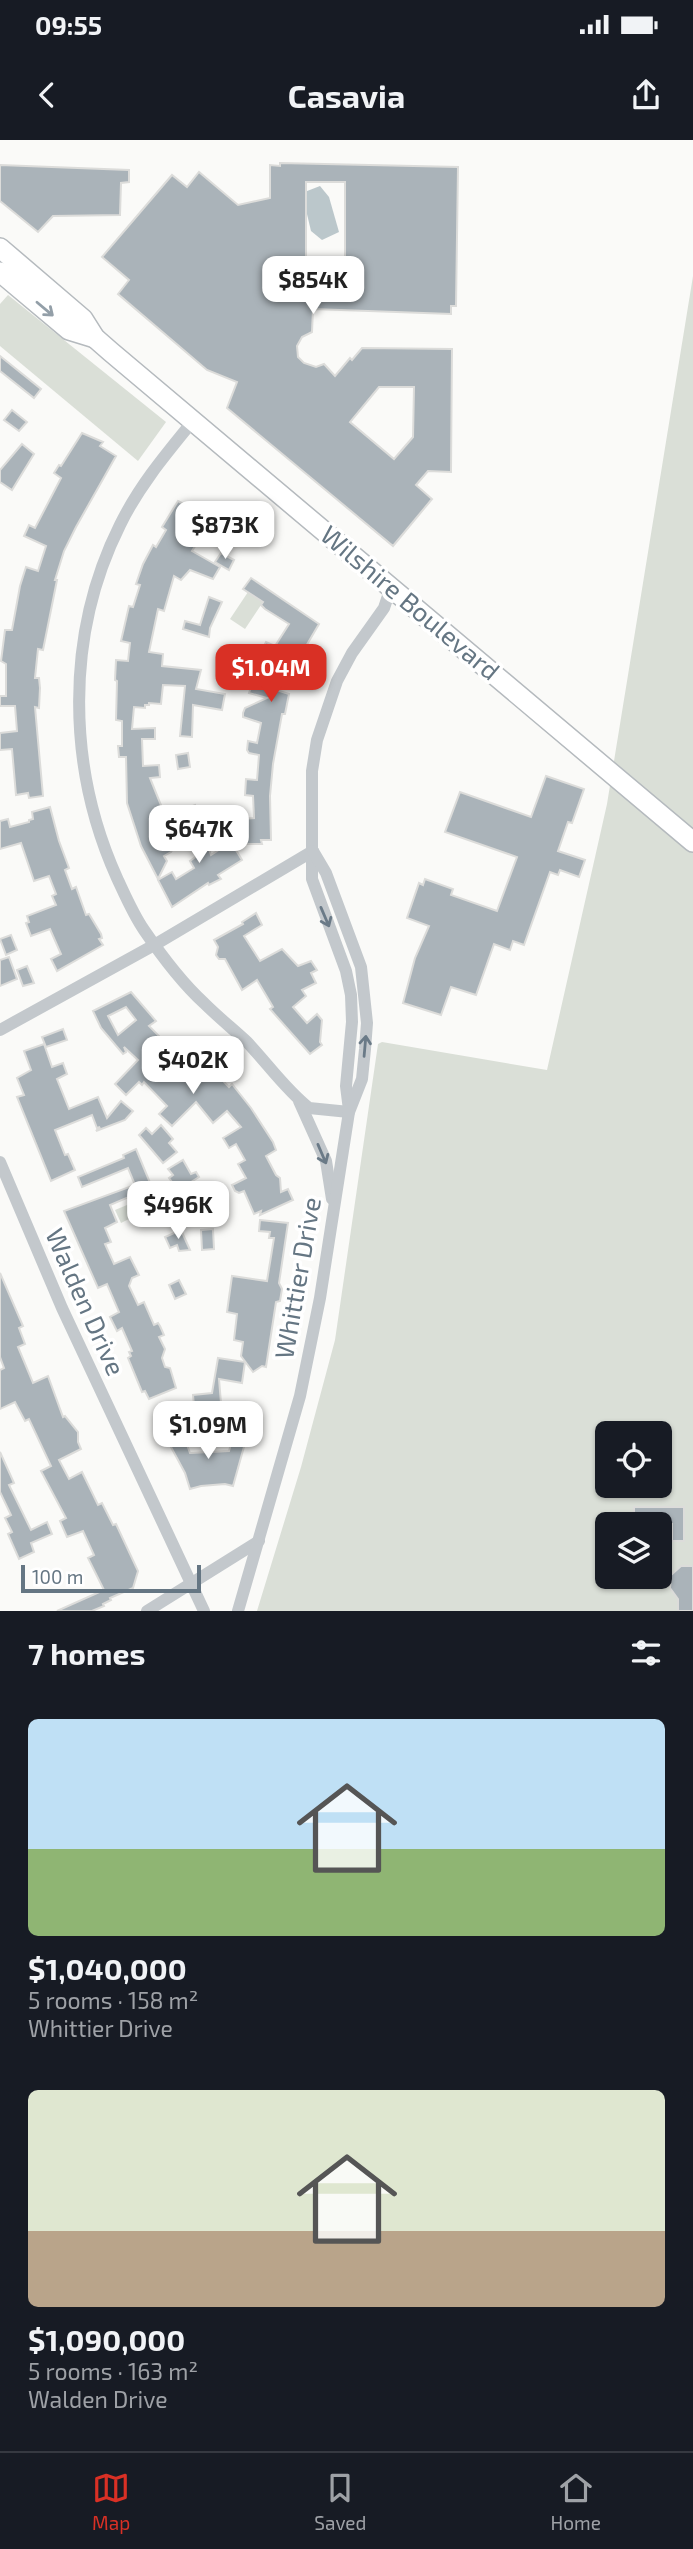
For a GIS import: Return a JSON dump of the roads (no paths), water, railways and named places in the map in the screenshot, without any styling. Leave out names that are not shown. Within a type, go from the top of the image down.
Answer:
[{"type":"main road","name":"Wilshire Boulevard","points":[[0,247],[83,319],[95,338],[693,842]]},
{"type":"main road","name":"Wilshire Boulevard","points":[[0,273],[69,330],[95,338]]},
{"type":"street","points":[[193,421],[146,481],[119,528],[98,579],[84,638],[78,702],[82,763],[88,795],[107,855],[135,915],[186,984],[246,1041],[309,1108],[349,1112]]},
{"type":"street","name":"Whittier Drive","points":[[238,1611],[300,1396],[318,1310],[349,1112],[346,1086],[352,1022],[351,995],[338,947],[319,903],[311,870],[311,802],[317,740],[337,681],[352,653],[384,608],[391,587]]},
{"type":"street","points":[[0,1030],[156,944],[313,851]]},
{"type":"street","points":[[299,1100],[326,1161],[334,1211]]},
{"type":"street","name":"Walden Drive","points":[[0,1162],[73,1333],[204,1611]]},
{"type":"street","points":[[147,1611],[259,1541]]}]
